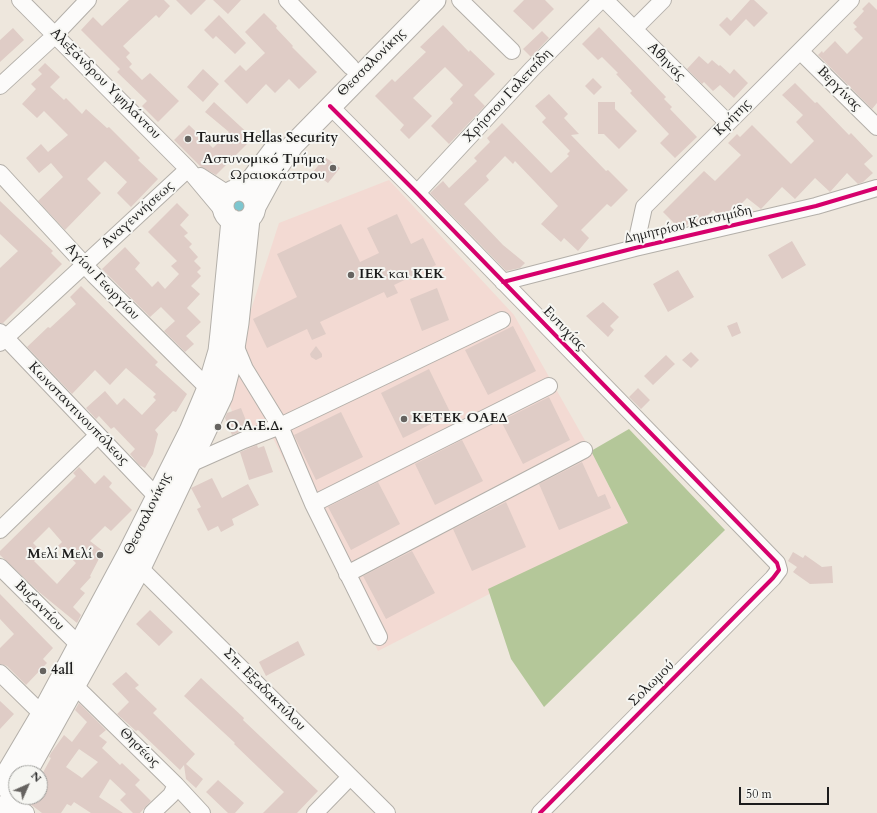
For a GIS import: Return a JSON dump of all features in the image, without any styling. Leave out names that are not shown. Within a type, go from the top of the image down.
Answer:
[{"type":"main road","name":"Θεσσαλονίκης","points":[[24,765],[42,714],[128,554],[190,431],[208,388],[219,351],[239,207],[286,132],[416,0]]},
{"type":"main road","name":"Θεσσαλονίκης","points":[[30,765],[140,568],[222,396],[235,345],[239,207],[274,172],[293,145],[435,0]]},
{"type":"street","name":"Αλεξάνδρου Υψηλάντου","points":[[20,0],[56,34],[188,169],[239,207]]},
{"type":"street","points":[[0,86],[56,34],[88,0]]},
{"type":"street","points":[[287,0],[351,67]]},
{"type":"street","points":[[460,0],[512,51]]},
{"type":"street","name":"Χρήστου Γαλετσίδη","points":[[417,193],[532,69],[601,0]]},
{"type":"street","name":"Αθηνάς","points":[[605,0],[728,123]]},
{"type":"street","points":[[634,29],[663,0]]},
{"type":"street","name":"Κρήτης","points":[[635,248],[644,206],[851,0]]},
{"type":"street","name":"Βεργίνας","points":[[800,51],[877,127]]},
{"type":"street","name":"Ευτυχίας","points":[[330,106],[417,193],[777,563],[780,570]]},
{"type":"street","name":"Αναγεννήσεως","points":[[2,338],[188,169]]},
{"type":"street","name":"Αγίου Γεωργίου","points":[[0,173],[84,265],[208,388]]},
{"type":"street","name":"Δημητρίου Κατσιμίδη","points":[[503,282],[635,248],[816,206],[877,188]]},
{"type":"street","points":[[190,464],[280,426],[502,320]]},
{"type":"street","name":"Κωνσταντινουπόλεως","points":[[2,338],[156,496]]},
{"type":"street","points":[[235,345],[245,369],[280,426],[312,504],[379,637]]},
{"type":"street","points":[[312,504],[549,386]]},
{"type":"street","points":[[0,530],[98,435]]},
{"type":"street","points":[[347,574],[584,450]]},
{"type":"street","name":"Βυζαντίου","points":[[0,567],[79,645]]},
{"type":"street","name":"Σπ. Εξαδακτύλου","points":[[140,568],[386,813]]},
{"type":"street","name":"Σολωμού","points":[[540,813],[780,570]]},
{"type":"street","points":[[0,672],[42,714]]},
{"type":"street","name":"Θησέως","points":[[74,685],[202,813]]},
{"type":"street","points":[[315,813],[350,777]]},
{"type":"street","points":[[152,813],[171,795],[176,786]]},
{"type":"shaded area","name":"ΚΕΤΕΚ ΟΑΕΔ","points":[[389,180],[514,315],[591,451],[628,523],[378,651],[273,438],[247,449],[228,401],[248,319],[279,223]]},
{"type":"green space","points":[[629,429],[725,530],[544,707],[511,659],[488,589],[628,523],[591,451]]},
{"type":"water","points":[[238,196],[244,196],[249,201],[247,210],[244,212],[238,212],[233,207],[233,201]]},
{"type":"building","points":[[129,0],[164,0],[170,6],[159,18],[156,15],[123,46],[130,53],[126,57],[132,64],[129,67],[142,80],[150,73],[179,101],[158,122],[142,106],[147,101],[117,72],[120,69],[81,30],[93,17],[102,26]]},
{"type":"building","points":[[176,0],[206,0],[191,15]]},
{"type":"building","points":[[213,0],[241,0],[228,14]]},
{"type":"building","points":[[524,0],[545,0],[554,9],[533,30],[513,11]]},
{"type":"building","points":[[750,0],[754,0],[768,13],[754,27],[746,19],[730,36],[719,25],[727,17],[731,21]]},
{"type":"building","points":[[869,2],[877,10],[877,103],[872,109],[818,55],[822,51],[823,53],[835,41],[847,54],[863,38],[854,29],[857,27],[853,23],[864,11],[862,9]]},
{"type":"building","points":[[264,13],[277,26],[276,28],[293,46],[292,47],[317,72],[299,89],[289,79],[275,93],[266,84],[247,104],[224,81],[240,65],[246,71],[265,53],[245,32]]},
{"type":"building","points":[[219,15],[246,43],[235,54],[216,36],[213,39],[204,30]]},
{"type":"building","points":[[443,25],[469,52],[470,50],[495,74],[474,95],[485,106],[449,144],[431,126],[453,103],[450,99],[463,85],[445,67],[413,98],[432,116],[409,139],[400,130],[404,125],[375,96],[392,79],[395,82],[426,52],[420,47]]},
{"type":"building","points":[[599,27],[666,97],[664,99],[672,107],[670,109],[697,137],[675,158],[660,143],[669,134],[630,93],[632,91],[616,74],[618,73],[602,57],[598,60],[582,44]]},
{"type":"building","points":[[13,28],[24,40],[0,62],[0,40]]},
{"type":"building","points":[[542,31],[549,38],[531,57],[523,49]]},
{"type":"building","points":[[699,56],[708,64],[712,60],[730,74],[734,69],[748,83],[734,98],[720,85],[713,91],[704,82],[702,84],[687,69]]},
{"type":"building","points":[[45,63],[60,77],[50,87],[64,100],[66,98],[82,114],[86,109],[107,128],[109,127],[140,158],[138,160],[158,179],[131,207],[117,193],[127,182],[105,161],[87,179],[101,193],[65,230],[38,201],[63,177],[51,163],[39,173],[26,158],[41,144],[48,152],[68,135],[44,111],[37,118],[22,104],[36,89],[31,84],[42,74],[38,70]]},
{"type":"building","points":[[203,69],[219,84],[203,102],[187,87]]},
{"type":"building","points":[[593,78],[602,87],[594,95],[585,86]]},
{"type":"building","points":[[795,83],[815,103],[817,102],[849,135],[851,133],[873,156],[864,164],[873,173],[863,182],[858,184],[847,173],[830,192],[815,178],[795,199],[782,187],[761,209],[747,198],[733,212],[732,210],[724,218],[721,218],[713,210],[700,223],[697,224],[692,220],[686,226],[679,228],[663,212],[704,171],[715,181],[741,155],[728,143],[737,134],[740,137],[752,125],[791,164],[814,141],[796,122],[803,115],[782,95]]},
{"type":"building","points":[[549,94],[568,114],[564,118],[579,134],[571,135],[606,171],[608,170],[628,190],[611,207],[607,204],[581,230],[589,238],[578,251],[564,238],[561,242],[541,224],[558,206],[515,161],[513,164],[505,156],[486,176],[489,180],[464,204],[503,245],[525,263],[520,268],[506,271],[430,193],[443,181],[449,188],[477,161],[474,158],[490,142],[487,138],[502,123],[551,173],[569,156],[567,154],[570,151],[542,122],[546,118],[535,106]]},
{"type":"building","points":[[214,102],[253,138],[216,175],[201,167],[174,140],[189,125],[213,148],[229,132],[205,112]]},
{"type":"building","points":[[598,102],[615,102],[615,109],[637,131],[619,149],[604,134],[598,134]]},
{"type":"building","points":[[325,157],[340,168],[328,183],[313,172]]},
{"type":"building","points":[[0,201],[53,251],[51,253],[62,264],[3,323],[0,323],[0,268],[18,251],[0,234]]},
{"type":"building","points":[[177,203],[189,215],[180,225],[188,233],[184,236],[192,244],[189,247],[198,257],[194,261],[201,268],[197,272],[201,276],[191,286],[200,294],[187,308],[201,322],[186,336],[194,344],[185,352],[164,331],[175,321],[161,307],[150,317],[102,269],[125,247],[140,263],[135,269],[152,287],[158,281],[165,289],[179,274],[171,266],[177,261],[148,232]]},
{"type":"building","name":"ΙΕΚ και ΚΕΚ","points":[[397,214],[411,244],[423,238],[436,265],[394,285],[398,293],[387,298],[384,292],[320,322],[326,334],[312,340],[307,329],[267,348],[253,319],[297,297],[277,254],[341,224],[360,262],[379,253],[367,228]]},
{"type":"building","points":[[792,241],[806,265],[782,279],[768,255]]},
{"type":"building","points":[[678,270],[694,297],[668,312],[653,284]]},
{"type":"building","points":[[81,286],[158,362],[155,365],[187,394],[176,412],[173,411],[155,430],[158,434],[153,454],[145,468],[139,465],[130,454],[135,449],[114,427],[111,429],[99,416],[96,419],[86,408],[105,391],[117,405],[124,398],[142,415],[156,400],[153,397],[156,394],[126,368],[110,385],[95,370],[72,394],[27,347],[76,304],[70,297]]},
{"type":"building","points":[[437,288],[449,320],[422,331],[410,299]]},
{"type":"building","points":[[603,302],[619,317],[610,326],[614,330],[608,337],[586,316]]},
{"type":"building","points":[[737,322],[741,333],[732,337],[727,326]]},
{"type":"building","points":[[513,326],[536,371],[488,395],[465,350]]},
{"type":"building","points":[[316,346],[322,354],[322,357],[316,360],[311,357],[310,354]]},
{"type":"building","points":[[691,352],[699,360],[691,368],[682,360]]},
{"type":"building","points":[[666,355],[675,364],[653,385],[644,376]]},
{"type":"building","points":[[429,369],[451,414],[403,438],[381,393]]},
{"type":"building","points":[[638,388],[650,400],[641,409],[629,397]]},
{"type":"building","points":[[549,397],[570,440],[523,464],[501,421]]},
{"type":"building","points":[[241,408],[249,428],[232,435],[225,418],[227,413]]},
{"type":"building","points":[[341,412],[363,457],[316,480],[294,435]]},
{"type":"building","points":[[462,440],[483,481],[435,505],[415,464]]},
{"type":"building","points":[[257,445],[258,448],[264,446],[273,472],[249,480],[240,452]]},
{"type":"building","points":[[582,462],[598,497],[605,494],[611,508],[559,530],[539,484]]},
{"type":"building","points":[[79,467],[95,484],[104,475],[112,483],[109,487],[132,510],[111,531],[105,526],[90,541],[103,551],[90,576],[91,577],[80,589],[85,593],[73,607],[81,615],[77,623],[39,592],[0,555],[0,551],[76,476],[73,473]],"holes":[[[49,527],[62,542],[58,546],[76,563],[57,584],[34,561],[43,553],[33,543]]]},
{"type":"building","points":[[212,478],[222,498],[248,484],[259,505],[232,519],[234,525],[221,532],[218,526],[208,531],[197,509],[201,507],[191,488]]},
{"type":"building","points":[[378,482],[400,524],[351,550],[328,507]]},
{"type":"building","points":[[506,502],[526,547],[472,571],[453,529]]},
{"type":"building","points":[[412,551],[435,593],[386,619],[363,576]]},
{"type":"building","points":[[793,552],[803,558],[805,555],[822,567],[832,566],[833,583],[810,584],[793,572],[797,567],[788,561]]},
{"type":"building","points":[[0,594],[53,648],[43,659],[47,663],[26,685],[7,666],[0,664],[0,648],[14,634],[0,619]]},
{"type":"building","points":[[150,610],[173,632],[159,646],[136,624]]},
{"type":"building","points":[[298,641],[305,655],[266,676],[259,662]]},
{"type":"building","points":[[126,672],[139,685],[135,688],[157,709],[153,713],[195,754],[186,764],[203,779],[196,788],[186,779],[184,765],[180,770],[138,730],[136,731],[117,714],[129,702],[112,684]]},
{"type":"building","points":[[201,678],[318,791],[297,813],[263,813],[284,792],[234,744],[235,743],[184,696]]},
{"type":"building","points":[[0,701],[14,714],[0,729]]},
{"type":"building","points":[[79,703],[106,730],[99,736],[107,742],[102,748],[120,765],[122,763],[140,780],[135,785],[151,801],[140,813],[133,813],[120,800],[126,794],[110,779],[99,797],[123,813],[91,813],[74,802],[71,806],[67,804],[61,813],[42,813],[32,805],[48,805],[47,765],[51,758],[49,757],[64,735],[72,742],[87,722],[75,710]],"holes":[[[79,749],[98,762],[82,778],[66,767]]]},
{"type":"building","points":[[218,780],[244,803],[235,813],[228,813],[206,792]]},
{"type":"cycle path","points":[[330,106],[417,193],[777,563],[779,570],[773,578],[540,813]]},
{"type":"cycle path","points":[[503,282],[635,248],[816,206],[877,188]]},
{"type":"place","name":"Taurus Hellas Security","points":[[188,139]]},
{"type":"place","name":"Αστυνομικό Τμήμα Ωραιοκάστρου","points":[[333,168]]},
{"type":"place","name":"ΙΕΚ και ΚΕΚ","points":[[351,275]]},
{"type":"place","name":"ΚΕΤΕΚ ΟΑΕΔ","points":[[404,419]]},
{"type":"place","name":"Ο.Α.Ε.Δ.","points":[[218,427]]},
{"type":"place","name":"Μελί Μελί","points":[[100,555]]},
{"type":"place","name":"4all","points":[[43,671]]}]
